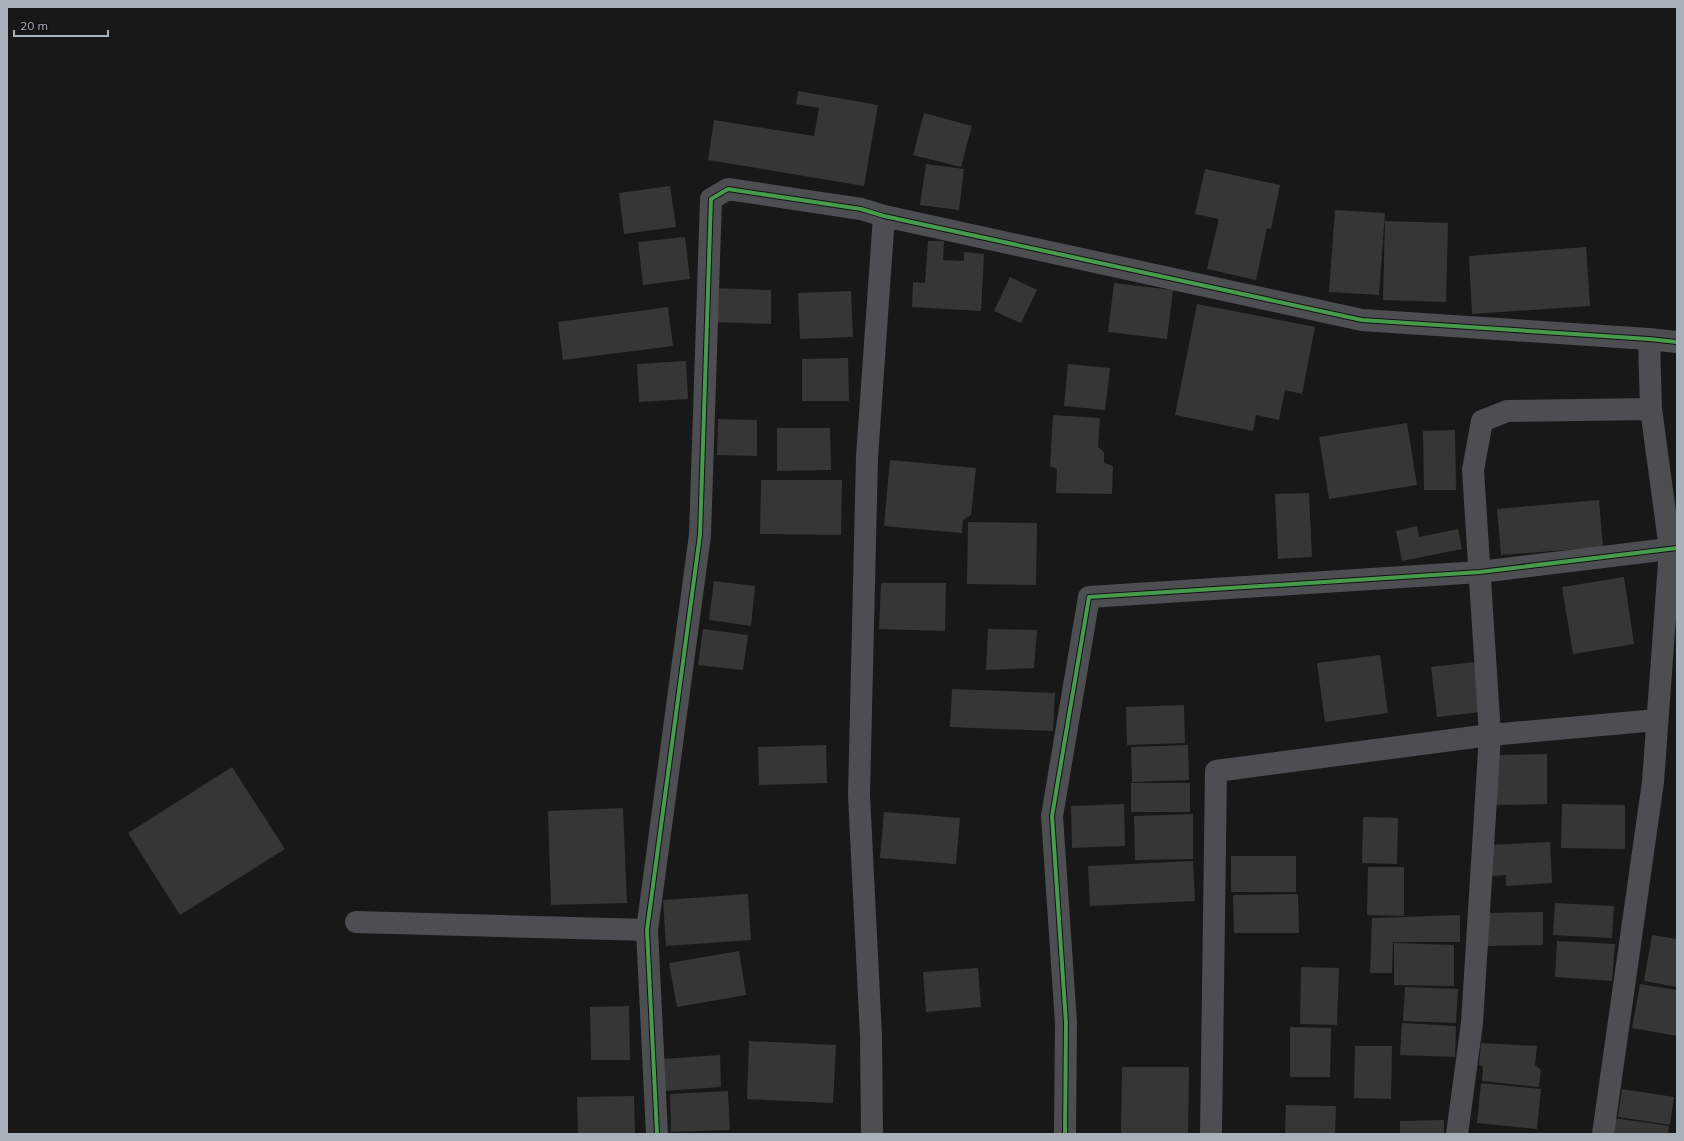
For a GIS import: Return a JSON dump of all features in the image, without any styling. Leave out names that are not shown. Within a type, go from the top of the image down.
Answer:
[{"type":"street","points":[[657,1134],[647,930],[700,535],[711,199],[728,189],[861,208],[884,216],[1362,320],[1677,342]]},
{"type":"street","points":[[872,1134],[871,1036],[859,795],[868,457],[884,216]]},
{"type":"street","points":[[1603,1134],[1653,782],[1657,720],[1674,548],[1651,409],[1650,339]]},
{"type":"street","points":[[1457,1134],[1472,1023],[1490,735],[1473,470],[1482,421],[1507,411],[1651,409]]},
{"type":"street","points":[[1064,1134],[1066,1023],[1052,816],[1089,597],[1480,572],[1674,548]]},
{"type":"street","points":[[1211,1134],[1216,771],[1490,735],[1657,720]]},
{"type":"street","points":[[356,922],[647,930]]},
{"type":"building","points":[[798,91],[878,105],[864,186],[708,160],[714,120],[814,136],[819,108],[796,104]]},
{"type":"building","points":[[924,113],[972,126],[961,167],[913,155]]},
{"type":"building","points":[[926,164],[964,169],[959,210],[920,205]]},
{"type":"building","points":[[1205,169],[1280,185],[1271,229],[1267,228],[1256,280],[1207,269],[1219,219],[1195,214]]},
{"type":"building","points":[[670,186],[676,227],[624,234],[619,193]]},
{"type":"building","points":[[1335,210],[1385,213],[1379,295],[1329,292]]},
{"type":"building","points":[[1385,221],[1448,223],[1446,302],[1383,300]]},
{"type":"building","points":[[685,237],[690,279],[643,285],[638,242]]},
{"type":"building","points":[[928,241],[944,241],[943,260],[964,261],[964,252],[984,254],[981,311],[912,307],[913,282],[925,283]]},
{"type":"building","points":[[1586,247],[1590,306],[1472,314],[1469,256]]},
{"type":"building","points":[[1010,277],[1037,290],[1021,323],[994,311]]},
{"type":"building","points":[[1114,283],[1173,290],[1167,339],[1108,332]]},
{"type":"building","points":[[712,288],[771,290],[771,324],[711,322]]},
{"type":"building","points":[[851,291],[853,337],[800,339],[798,293]]},
{"type":"building","points":[[1197,304],[1315,327],[1302,394],[1285,390],[1279,420],[1256,415],[1253,431],[1175,415]]},
{"type":"building","points":[[668,307],[673,346],[563,360],[558,322]]},
{"type":"building","points":[[848,358],[849,401],[802,401],[802,359]]},
{"type":"building","points":[[686,361],[688,399],[639,402],[637,364]]},
{"type":"building","points":[[1068,364],[1110,368],[1105,410],[1064,406]]},
{"type":"building","points":[[1053,415],[1100,418],[1098,447],[1104,452],[1104,463],[1113,466],[1112,494],[1056,493],[1057,469],[1050,466]]},
{"type":"building","points":[[718,419],[757,420],[757,456],[717,455]]},
{"type":"building","points":[[1407,423],[1417,485],[1329,499],[1319,437]]},
{"type":"building","points":[[777,428],[830,428],[831,470],[777,471]]},
{"type":"building","points":[[1455,430],[1456,490],[1424,490],[1423,431]]},
{"type":"building","points":[[890,460],[976,468],[971,515],[963,520],[962,533],[884,526]]},
{"type":"building","points":[[761,480],[842,480],[841,535],[760,534]]},
{"type":"building","points":[[1309,493],[1312,557],[1278,559],[1275,494]]},
{"type":"building","points":[[1599,500],[1603,547],[1501,555],[1497,509]]},
{"type":"building","points":[[968,522],[1037,523],[1036,585],[967,584]]},
{"type":"building","points":[[1417,526],[1419,537],[1458,529],[1462,549],[1402,561],[1396,531]]},
{"type":"building","points":[[1624,577],[1634,644],[1573,654],[1562,587]]},
{"type":"building","points":[[714,581],[755,586],[751,626],[709,620]]},
{"type":"building","points":[[881,583],[946,583],[945,631],[879,629]]},
{"type":"building","points":[[703,629],[748,635],[743,670],[698,665]]},
{"type":"building","points":[[988,629],[1037,630],[1034,668],[986,670]]},
{"type":"building","points":[[1380,655],[1388,713],[1325,722],[1317,663]]},
{"type":"building","points":[[1475,662],[1480,712],[1437,717],[1431,667]]},
{"type":"building","points":[[952,689],[1055,693],[1053,731],[950,727]]},
{"type":"building","points":[[1184,705],[1185,743],[1127,745],[1126,707]]},
{"type":"building","points":[[826,745],[827,783],[759,785],[758,747]]},
{"type":"building","points":[[1188,745],[1189,780],[1132,782],[1131,747]]},
{"type":"building","points":[[1547,754],[1547,804],[1495,805],[1495,755]]},
{"type":"building","points":[[232,767],[285,849],[180,915],[128,833]]},
{"type":"building","points":[[1131,783],[1190,783],[1190,812],[1131,812]]},
{"type":"building","points":[[1124,804],[1125,846],[1072,848],[1071,806]]},
{"type":"building","points":[[1562,804],[1625,805],[1625,849],[1561,848]]},
{"type":"building","points":[[623,808],[627,903],[551,905],[548,811]]},
{"type":"building","points":[[884,812],[960,818],[956,864],[880,858]]},
{"type":"building","points":[[1193,814],[1193,859],[1135,860],[1134,816]]},
{"type":"building","points":[[1363,817],[1398,818],[1397,864],[1362,863]]},
{"type":"building","points":[[1550,842],[1552,883],[1506,886],[1506,875],[1491,876],[1489,845]]},
{"type":"building","points":[[1231,856],[1296,856],[1296,892],[1231,892]]},
{"type":"building","points":[[1193,861],[1195,901],[1090,906],[1088,866]]},
{"type":"building","points":[[1368,867],[1404,867],[1404,916],[1367,915]]},
{"type":"building","points":[[748,894],[751,940],[666,946],[663,900]]},
{"type":"building","points":[[1298,894],[1299,933],[1234,933],[1233,895]]},
{"type":"building","points":[[1555,903],[1614,906],[1612,938],[1553,935]]},
{"type":"building","points":[[1543,912],[1543,945],[1488,946],[1488,913]]},
{"type":"building","points":[[1460,915],[1460,942],[1393,942],[1392,973],[1370,973],[1372,918]]},
{"type":"building","points":[[1652,935],[1677,939],[1677,987],[1644,981]]},
{"type":"building","points":[[1557,941],[1615,944],[1612,981],[1555,977]]},
{"type":"building","points":[[1394,943],[1454,945],[1454,986],[1394,985]]},
{"type":"building","points":[[739,951],[746,995],[677,1007],[669,963]]},
{"type":"building","points":[[1301,967],[1339,968],[1337,1025],[1300,1024]]},
{"type":"building","points":[[978,968],[981,1007],[926,1012],[923,972]]},
{"type":"building","points":[[1640,984],[1677,990],[1677,1036],[1632,1028]]},
{"type":"building","points":[[1405,987],[1458,989],[1456,1023],[1403,1021]]},
{"type":"building","points":[[629,1006],[630,1060],[591,1060],[590,1007]]},
{"type":"building","points":[[1402,1023],[1456,1026],[1455,1057],[1400,1055]]},
{"type":"building","points":[[1290,1027],[1331,1028],[1330,1077],[1290,1077]]},
{"type":"building","points":[[749,1041],[836,1045],[833,1103],[747,1099]]},
{"type":"building","points":[[1481,1043],[1537,1046],[1535,1065],[1541,1070],[1539,1087],[1482,1081],[1483,1067],[1479,1065]]},
{"type":"building","points":[[1355,1046],[1392,1046],[1391,1099],[1354,1098]]},
{"type":"building","points":[[720,1055],[721,1087],[664,1091],[662,1059]]},
{"type":"building","points":[[1122,1067],[1189,1067],[1188,1134],[1121,1133]]},
{"type":"building","points":[[1481,1083],[1541,1089],[1537,1129],[1477,1123]]},
{"type":"building","points":[[1622,1089],[1674,1097],[1670,1125],[1618,1117]]},
{"type":"building","points":[[728,1091],[730,1130],[671,1132],[670,1094]]},
{"type":"building","points":[[634,1096],[635,1134],[578,1134],[577,1097]]},
{"type":"building","points":[[1286,1105],[1336,1106],[1335,1134],[1285,1134]]},
{"type":"building","points":[[1614,1118],[1669,1126],[1668,1134],[1612,1134]]},
{"type":"building","points":[[1444,1120],[1444,1134],[1400,1134],[1400,1121]]},
{"type":"cycle path","points":[[657,1134],[647,930],[700,535],[711,199],[728,189],[861,209],[884,216],[1362,320],[1677,342]]},
{"type":"cycle path","points":[[1065,1134],[1066,1023],[1052,816],[1089,597],[1480,572],[1677,548]]}]
